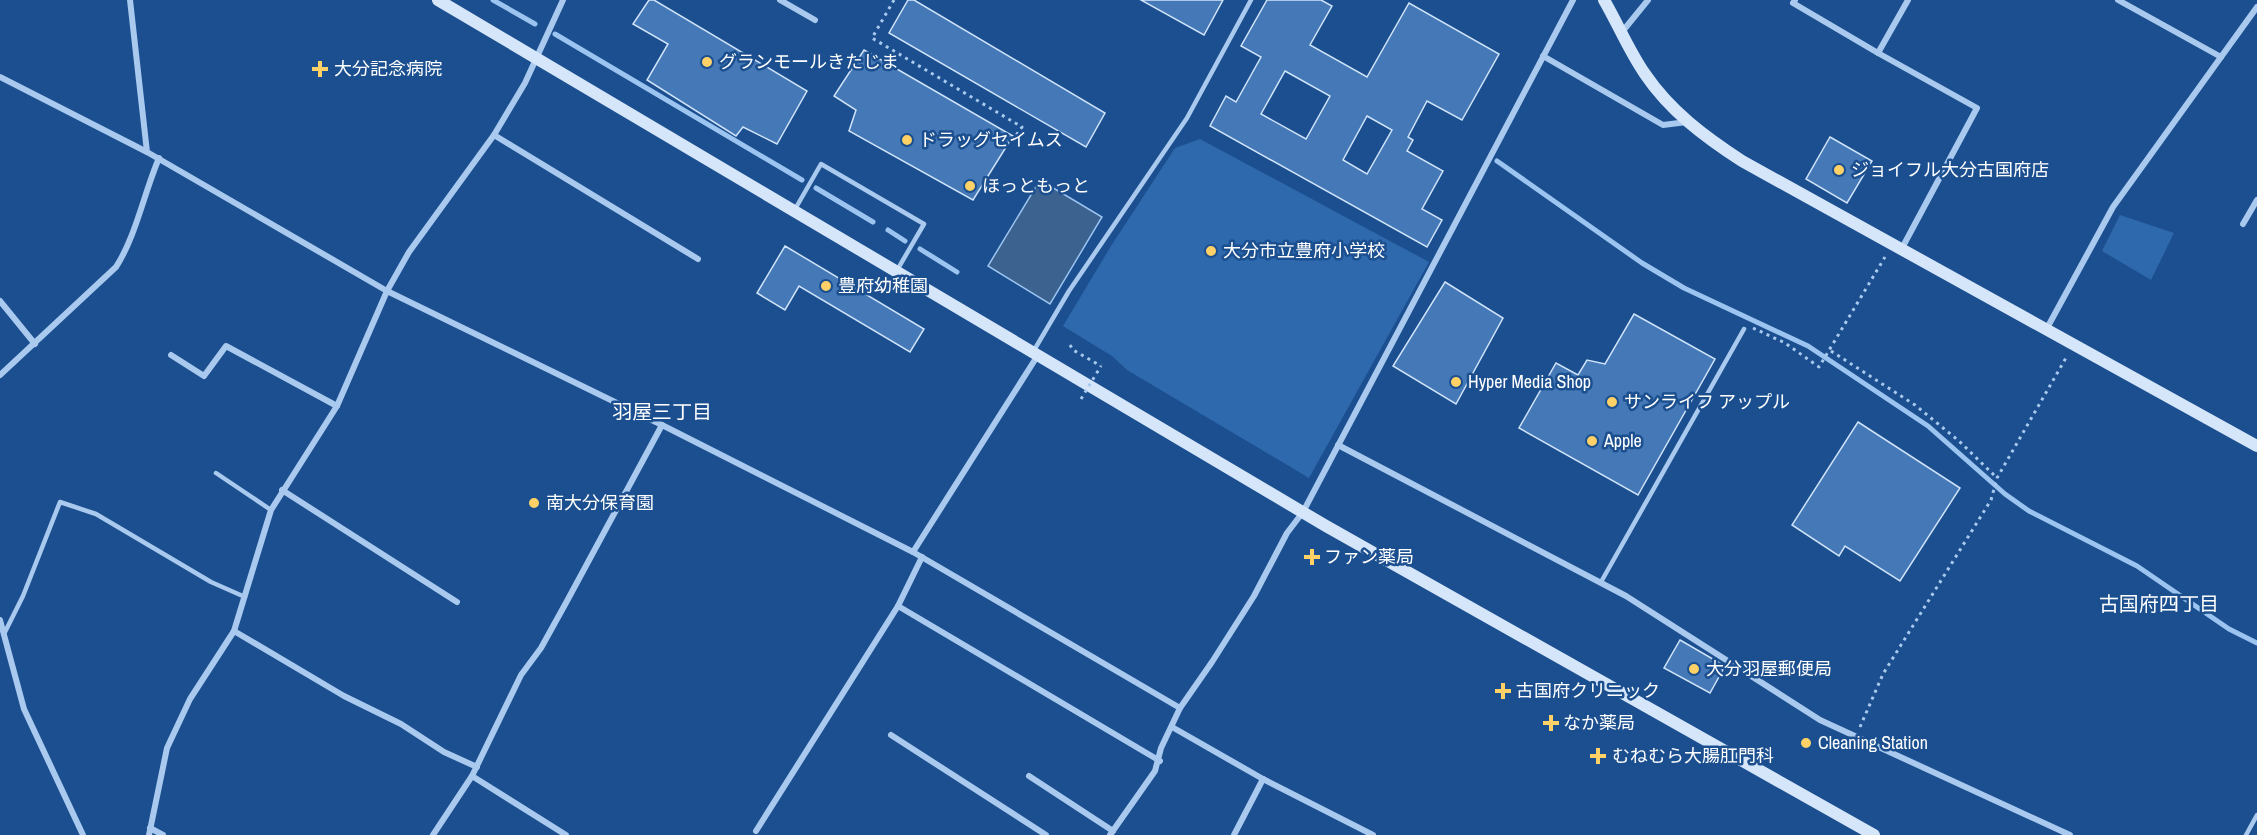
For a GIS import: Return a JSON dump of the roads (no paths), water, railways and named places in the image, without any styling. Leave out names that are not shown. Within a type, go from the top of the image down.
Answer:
[{"type":"street","points":[[130,0],[147,152]]},
{"type":"street","points":[[438,0],[1303,512],[1874,835]]},
{"type":"street","points":[[163,835],[149,832],[161,769],[176,726],[234,631],[271,510],[337,406],[387,291],[409,252],[495,135],[536,58],[563,0]]},
{"type":"street","points":[[780,0],[815,20]]},
{"type":"street","points":[[1029,776],[1112,833],[1160,761],[1161,748],[1180,708],[1254,596],[1287,533],[1303,512],[1573,0]]},
{"type":"street","points":[[1604,0],[1644,73],[1687,122],[1742,161],[2257,446]]},
{"type":"street","points":[[1622,32],[1648,0]]},
{"type":"street","points":[[1795,0],[1793,3],[1977,108],[1901,250]]},
{"type":"street","points":[[1878,53],[1908,0]]},
{"type":"street","points":[[2118,0],[2221,57]]},
{"type":"street","points":[[2046,331],[2113,207],[2257,7]]},
{"type":"street","points":[[1543,56],[1663,125],[1687,122]]},
{"type":"street","points":[[0,77],[159,158],[387,291],[662,425],[913,552],[1180,708]]},
{"type":"street","points":[[495,135],[698,259]]},
{"type":"street","points":[[0,375],[116,267],[128,248],[143,197],[159,158]]},
{"type":"street","points":[[2243,224],[2257,200]]},
{"type":"street","points":[[0,301],[35,344]]},
{"type":"street","points":[[171,355],[204,376],[226,346],[337,406]]},
{"type":"street","points":[[913,552],[1035,354]]},
{"type":"street","points":[[433,835],[472,776],[521,675],[541,648],[662,425]]},
{"type":"street","points":[[1338,445],[1601,582],[1820,720],[2070,835]]},
{"type":"street","points":[[282,490],[457,602]]},
{"type":"street","points":[[756,831],[898,606],[922,557]]},
{"type":"street","points":[[898,606],[1160,761]]},
{"type":"street","points":[[0,620],[24,709],[82,835]]},
{"type":"street","points":[[234,631],[344,696],[401,724],[444,752],[477,767]]},
{"type":"street","points":[[1172,727],[1263,779],[1373,835]]},
{"type":"street","points":[[891,735],[1046,835]]},
{"type":"street","points":[[472,776],[566,835]]},
{"type":"street","points":[[1234,835],[1263,779]]},
{"type":"lane","points":[[1035,354],[1069,291],[1187,118],[1251,0]]},
{"type":"lane","points":[[794,211],[821,164],[924,224],[896,272]]},
{"type":"lane","points":[[1601,582],[1744,328]]},
{"type":"lane","points":[[216,473],[271,510]]},
{"type":"lane","points":[[4,634],[23,596],[60,502],[96,514],[211,582],[245,597]]},
{"type":"lane","points":[[2246,835],[2257,815]]},
{"type":"waterway","points":[[493,0],[535,24]]},
{"type":"waterway","points":[[555,34],[802,180]]},
{"type":"waterway","points":[[1497,161],[1642,263],[1684,288],[1808,346],[1928,426],[2005,494],[2029,511],[2137,566],[2229,629],[2257,643]]},
{"type":"waterway","points":[[816,188],[873,222]]},
{"type":"waterway","points":[[888,230],[905,241]]},
{"type":"waterway","points":[[920,249],[957,272]]},
{"type":"place","name":"グランモールきたじま","points":[[707,62]]},
{"type":"place","name":"大分記念病院","points":[[320,69]]},
{"type":"place","name":"ドラッグセイムス","points":[[907,140]]},
{"type":"place","name":"ジョイフル大分古国府店","points":[[1839,170]]},
{"type":"place","name":"ほっともっと","points":[[970,186]]},
{"type":"place","name":"大分市立豊府小学校","points":[[1211,251]]},
{"type":"place","name":"豊府幼稚園","points":[[826,286]]},
{"type":"place","name":"Hyper Media Shop","points":[[1456,382]]},
{"type":"place","name":"サンライフ アップル","points":[[1612,402]]},
{"type":"place","name":"Apple","points":[[1592,441]]},
{"type":"place","name":"南大分保育園","points":[[534,503]]},
{"type":"place","name":"ファン薬局","points":[[1312,557]]},
{"type":"place","name":"大分羽屋郵便局","points":[[1694,669]]},
{"type":"place","name":"古国府クリニック","points":[[1503,691]]},
{"type":"place","name":"なか薬局","points":[[1551,723]]},
{"type":"place","name":"Cleaning Station","points":[[1806,743]]},
{"type":"place","name":"むねむら大腸肛門科","points":[[1598,756]]},
{"type":"district","name":"羽屋三丁目","points":[[662,412]]},
{"type":"district","name":"古国府四丁目","points":[[2159,604]]}]
